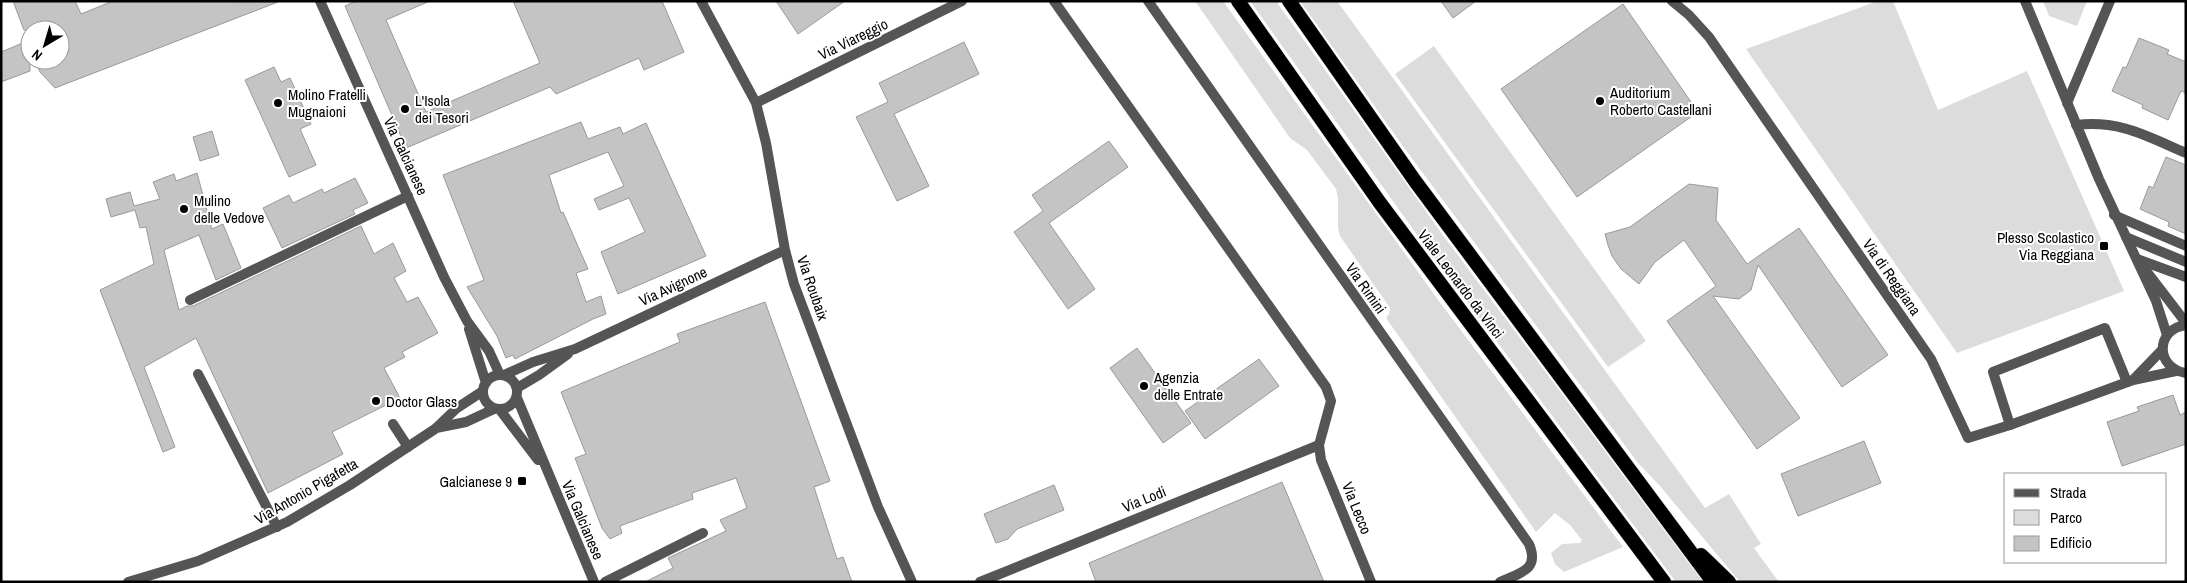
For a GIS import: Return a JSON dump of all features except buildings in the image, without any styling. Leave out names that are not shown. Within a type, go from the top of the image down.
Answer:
[{"type":"highway","name":"Viale Leonardo da Vinci","points":[[1238,1],[1380,203],[1664,582]]},
{"type":"highway","name":"Viale Leonardo da Vinci","points":[[1288,1],[1416,181],[1713,582]]},
{"type":"highway","points":[[1675,530],[1729,582]]},
{"type":"street","name":"Via Galcianese","points":[[320,1],[467,321],[484,386],[486,402],[497,409],[546,471]]},
{"type":"street","name":"Via Roubaix","points":[[701,1],[756,103],[766,143],[784,250],[794,284],[878,507],[912,582]]},
{"type":"street","name":"Via Viareggio","points":[[756,103],[962,1]]},
{"type":"street","points":[[1054,1],[1326,387],[1331,401],[1319,445]]},
{"type":"street","name":"Via Rimini","points":[[1148,1],[1529,544],[1533,559],[1530,566],[1525,571],[1500,582]]},
{"type":"street","name":"Via di Reggiana","points":[[1672,1],[1689,15],[1708,38],[1931,358],[1968,438],[2010,426],[2130,381],[2181,372]]},
{"type":"street","points":[[2025,1],[2114,214],[2137,258],[2156,301],[2167,335]]},
{"type":"street","points":[[2067,102],[2110,1]]},
{"type":"street","points":[[2076,125],[2096,122],[2121,126],[2186,153]]},
{"type":"street","points":[[190,300],[408,196]]},
{"type":"street","points":[[2114,214],[2186,246]]},
{"type":"street","points":[[2126,237],[2186,262]]},
{"type":"street","name":"Via Avignone","points":[[502,375],[533,362],[575,349],[784,250]]},
{"type":"street","points":[[2137,258],[2186,277]]},
{"type":"street","points":[[2137,258],[2186,324],[2172,329],[2167,335],[2162,350],[2166,362],[2181,372]]},
{"type":"street","name":"Via Galcianese","points":[[467,321],[489,351],[502,375],[513,380],[546,471],[594,582]]},
{"type":"street","points":[[2010,426],[1993,372],[2105,328],[2130,381]]},
{"type":"street","name":"Via Avignone","points":[[517,393],[575,349]]},
{"type":"street","name":"Via di Reggiana","points":[[2130,381],[2162,350]]},
{"type":"street","points":[[198,374],[277,528]]},
{"type":"street","points":[[484,386],[495,376],[502,375]]},
{"type":"street","name":"Via Antonio Pigafetta","points":[[128,582],[198,561],[277,528],[350,485],[435,429],[484,386]]},
{"type":"street","points":[[497,409],[510,407],[517,393]]},
{"type":"street","name":"Via Antonio Pigafetta","points":[[435,429],[466,422],[497,409]]},
{"type":"street","points":[[393,424],[408,446]]},
{"type":"street","name":"Via Lodi","points":[[980,582],[1319,445]]},
{"type":"street","name":"Via Lecco","points":[[1319,445],[1321,460],[1372,582]]},
{"type":"street","points":[[605,582],[703,534]]},
{"type":"green space","points":[[1195,1],[1223,1],[1439,301],[1623,547],[1564,572],[1555,564],[1551,553],[1562,544],[1580,543],[1582,540],[1570,525],[1555,513],[1536,532],[1386,318],[1390,308],[1340,236],[1336,189],[1307,150],[1290,138]]},
{"type":"green space","points":[[1250,1],[1276,1],[1442,234],[1703,582],[1676,582],[1415,232]]},
{"type":"green space","points":[[1300,1],[1337,1],[1705,508],[1729,494],[1761,544],[1754,548],[1779,582],[1740,582],[1660,486],[1638,463],[1405,149]]},
{"type":"green space","points":[[1878,1],[1893,1],[1938,110],[2027,71],[2124,291],[1957,353],[1746,49]]},
{"type":"green space","points":[[2043,1],[2087,1],[2077,26],[2049,16]]},
{"type":"green space","points":[[1434,46],[1646,341],[1608,367],[1395,74]]},
{"type":"place","name":"Auditorium Roberto Castellani","points":[[1600,101]]},
{"type":"place","name":"Molino Fratelli Mugnaioni","points":[[278,103]]},
{"type":"place","name":"L'Isola dei Tesori","points":[[405,109]]},
{"type":"place","name":"Mulino delle Vedove","points":[[184,209]]},
{"type":"place","name":"Plesso Scolastico Via Reggiana","points":[[2104,246]]},
{"type":"place","name":"Agenzia delle Entrate","points":[[1144,386]]},
{"type":"place","name":"Doctor Glass","points":[[376,401]]},
{"type":"place","name":"Galcianese 9","points":[[522,481]]}]
